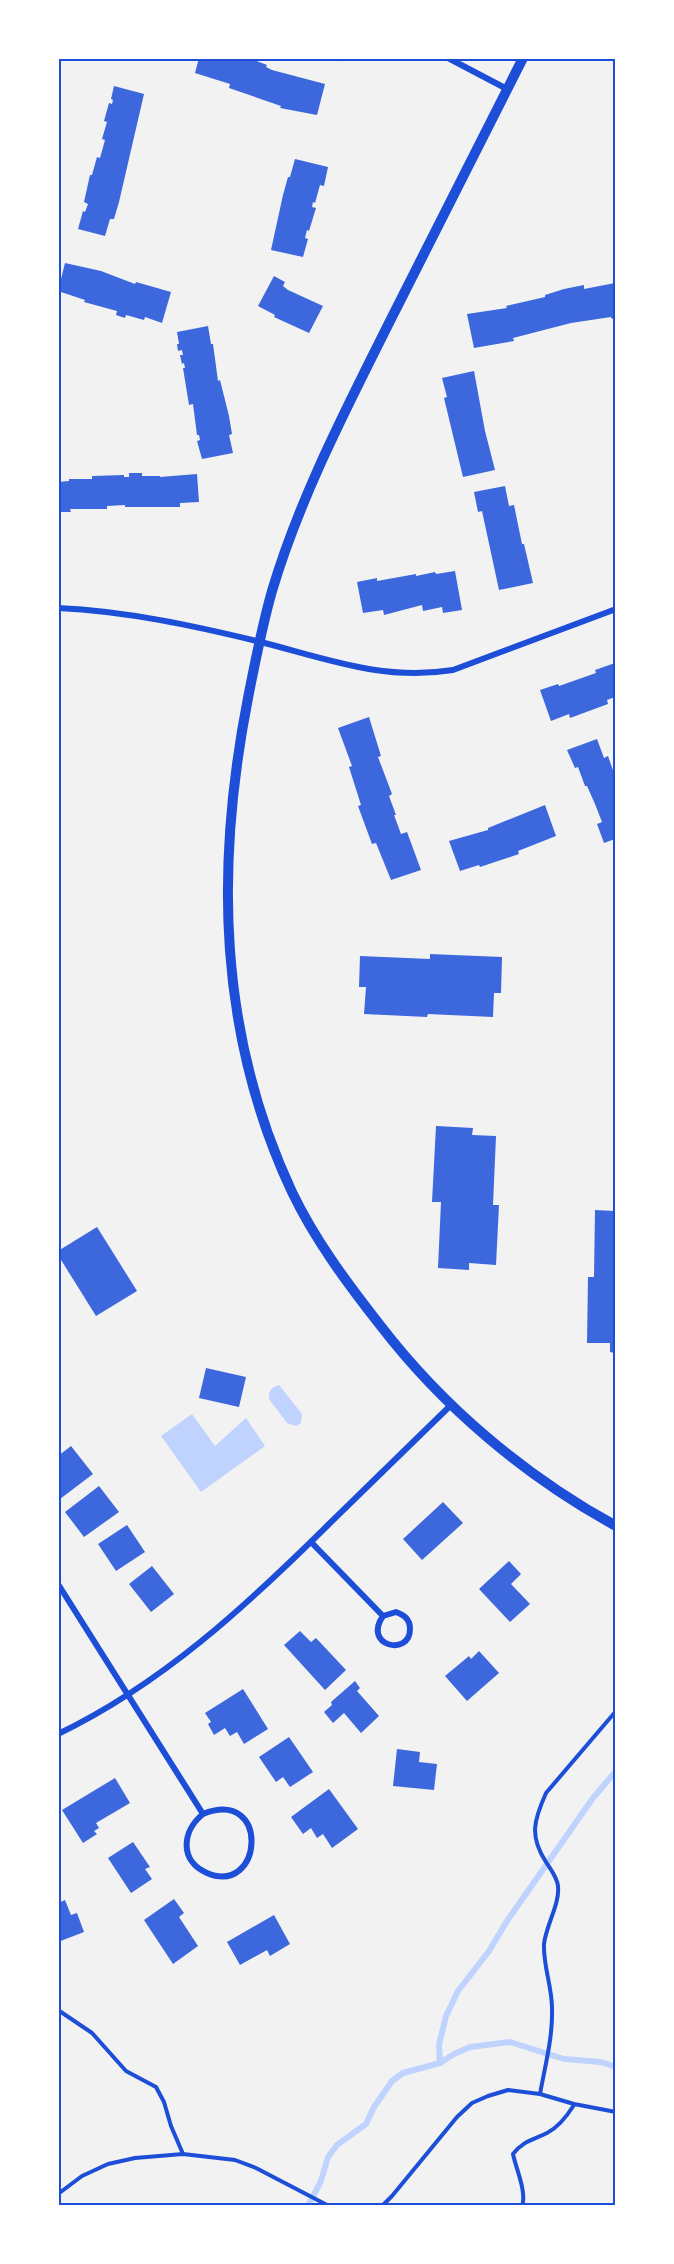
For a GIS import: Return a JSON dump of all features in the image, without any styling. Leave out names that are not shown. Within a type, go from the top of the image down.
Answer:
[{"type":"street","points":[[448,58],[507,89]]},
{"type":"street","points":[[523,58],[319,467],[293,530],[272,591],[259,642],[240,741],[232,805],[228,858],[229,951],[235,1007],[246,1062],[262,1120],[293,1193],[349,1286],[399,1350],[450,1406],[504,1451],[557,1489],[615,1526]]},
{"type":"street","points":[[58,608],[120,614],[259,642],[370,671],[402,674],[429,674],[453,670],[615,609]]},
{"type":"street","points":[[58,1734],[128,1695],[215,1631],[311,1542],[450,1406]]},
{"type":"street","points":[[311,1542],[383,1616]]},
{"type":"street","points":[[58,1584],[202,1814]]},
{"type":"street","points":[[396,1612],[407,1618],[410,1624],[410,1634],[405,1641],[398,1645],[384,1643],[377,1630],[378,1623],[383,1616],[396,1612]]},
{"type":"street","points":[[223,1809],[235,1813],[251,1830],[253,1844],[251,1854],[243,1866],[231,1874],[222,1876],[210,1874],[199,1869],[190,1859],[186,1846],[187,1834],[193,1822],[202,1814],[223,1809]]},
{"type":"path","points":[[540,2094],[550,2039],[552,2009],[551,1983],[544,1945],[548,1920],[557,1899],[558,1888],[556,1877],[535,1841],[535,1826],[546,1793],[615,1711]]},
{"type":"path","points":[[58,2010],[92,2033],[126,2071],[156,2088],[164,2102],[183,2154]]},
{"type":"path","points":[[382,2205],[457,2117],[472,2103],[508,2090],[540,2094],[615,2112]]},
{"type":"path","points":[[522,2205],[523,2187],[516,2172],[513,2154],[520,2145],[555,2127],[566,2118],[574,2104]]},
{"type":"path","points":[[58,2194],[82,2175],[108,2164],[135,2158],[183,2154],[235,2160],[256,2168],[328,2205]]},
{"type":"water","points":[[279,1385],[302,1414],[301,1423],[296,1426],[287,1423],[269,1399],[271,1390]]},
{"type":"water","points":[[192,1414],[215,1446],[246,1418],[265,1446],[201,1492],[161,1436]]},
{"type":"building","points":[[199,58],[249,58],[267,65],[266,67],[272,70],[325,84],[317,115],[280,108],[281,106],[229,88],[230,84],[195,73]]},
{"type":"building","points":[[114,86],[144,94],[119,202],[114,219],[110,219],[105,236],[78,229],[83,211],[85,212],[88,204],[84,202],[90,175],[92,175],[97,157],[100,158],[105,140],[102,139],[107,122],[104,121],[109,103],[112,104]]},
{"type":"building","points":[[295,159],[328,167],[324,186],[320,185],[315,203],[313,202],[312,207],[316,208],[309,231],[307,230],[305,238],[308,239],[303,257],[271,250],[283,195]]},
{"type":"building","points":[[65,263],[171,292],[162,323],[145,317],[144,320],[126,315],[125,318],[116,315],[117,311],[84,302],[85,300],[58,291]]},
{"type":"building","points":[[274,276],[285,282],[283,286],[288,290],[323,306],[309,333],[274,317],[275,315],[258,306]]},
{"type":"building","points":[[615,283],[615,318],[571,323],[513,338],[514,341],[474,348],[467,314],[507,308],[506,306],[545,297],[545,295],[564,289],[584,285],[584,289]]},
{"type":"building","points":[[208,326],[218,381],[220,380],[229,416],[232,434],[229,435],[233,453],[202,459],[197,441],[200,440],[197,435],[193,404],[189,405],[183,368],[185,368],[180,355],[183,355],[182,350],[178,351],[177,332]]},
{"type":"building","points":[[474,371],[495,470],[463,477],[444,398],[447,397],[442,378]]},
{"type":"building","points":[[129,473],[160,477],[197,474],[199,502],[180,503],[180,507],[125,507],[125,505],[107,506],[107,509],[70,509],[71,512],[58,512],[58,482],[69,481],[69,479],[92,479],[92,476],[124,475],[124,477],[129,477]]},
{"type":"building","points":[[505,486],[509,506],[514,505],[533,583],[499,590],[482,511],[478,512],[474,492]]},
{"type":"building","points":[[455,571],[462,610],[443,613],[442,607],[423,611],[422,605],[384,615],[383,610],[363,613],[357,582]]},
{"type":"building","points":[[615,663],[615,697],[607,700],[608,704],[570,718],[569,714],[551,721],[540,690],[596,673],[595,670]]},
{"type":"building","points":[[369,717],[381,756],[378,757],[392,794],[389,796],[396,815],[394,815],[401,834],[407,832],[421,870],[391,880],[376,843],[372,844],[358,806],[361,805],[349,767],[352,766],[338,728]]},
{"type":"building","points":[[597,739],[604,758],[608,756],[615,776],[615,839],[604,843],[597,824],[602,822],[595,804],[578,767],[575,768],[567,750]]},
{"type":"building","points":[[545,805],[556,836],[518,851],[519,854],[460,871],[449,841],[488,830],[488,828]]},
{"type":"building","points":[[430,954],[502,957],[501,993],[494,993],[493,1017],[364,1014],[366,987],[359,987],[360,956],[430,959]]},
{"type":"building","points":[[436,1126],[473,1128],[472,1135],[496,1136],[493,1205],[499,1205],[496,1265],[469,1263],[469,1270],[438,1268],[441,1202],[432,1202]]},
{"type":"building","points":[[595,1210],[615,1211],[615,1353],[610,1352],[610,1343],[587,1343],[588,1277],[594,1277]]},
{"type":"building","points":[[97,1227],[137,1291],[96,1316],[58,1255],[58,1251]]},
{"type":"building","points":[[206,1368],[246,1377],[239,1407],[199,1398]]},
{"type":"building","points":[[71,1446],[93,1474],[60,1499],[58,1456]]},
{"type":"building","points":[[99,1486],[119,1512],[84,1537],[65,1512]]},
{"type":"building","points":[[443,1502],[463,1523],[422,1560],[403,1539]]},
{"type":"building","points":[[127,1525],[145,1552],[116,1571],[98,1544]]},
{"type":"building","points":[[509,1561],[521,1574],[511,1584],[530,1604],[510,1622],[479,1589]]},
{"type":"building","points":[[152,1566],[174,1594],[151,1612],[129,1584]]},
{"type":"building","points":[[300,1631],[311,1642],[316,1638],[346,1670],[325,1690],[284,1645]]},
{"type":"building","points":[[479,1651],[499,1673],[467,1701],[445,1676],[469,1656],[471,1659]]},
{"type":"building","points":[[355,1681],[360,1688],[357,1691],[379,1716],[361,1733],[344,1713],[333,1723],[324,1712],[332,1705],[331,1702]]},
{"type":"building","points":[[243,1689],[268,1729],[244,1744],[237,1732],[230,1736],[225,1728],[214,1735],[208,1724],[211,1722],[205,1713]]},
{"type":"building","points":[[289,1737],[313,1772],[290,1787],[283,1777],[276,1782],[259,1757]]},
{"type":"building","points":[[397,1749],[420,1752],[419,1762],[437,1764],[434,1790],[393,1786]]},
{"type":"building","points":[[115,1778],[130,1803],[96,1823],[99,1828],[94,1831],[97,1834],[83,1843],[62,1810]]},
{"type":"building","points":[[329,1789],[358,1829],[332,1848],[323,1834],[317,1838],[311,1828],[303,1834],[291,1817]]},
{"type":"building","points":[[133,1842],[150,1867],[145,1869],[152,1879],[131,1893],[108,1858]]},
{"type":"building","points":[[174,1899],[184,1913],[179,1917],[198,1946],[173,1964],[144,1920]]},
{"type":"building","points":[[65,1900],[71,1915],[77,1913],[84,1932],[58,1942],[58,1903]]},
{"type":"building","points":[[274,1915],[290,1944],[270,1956],[267,1950],[240,1965],[227,1942]]},
{"type":"waterway","points":[[440,2063],[439,2045],[446,2016],[458,1991],[489,1951],[507,1921],[593,1798],[616,1771]]},
{"type":"waterway","points":[[308,2206],[321,2181],[328,2157],[337,2145],[366,2124],[374,2107],[392,2081],[403,2073],[440,2063],[470,2047],[510,2042],[564,2059],[601,2062],[616,2067]]}]
